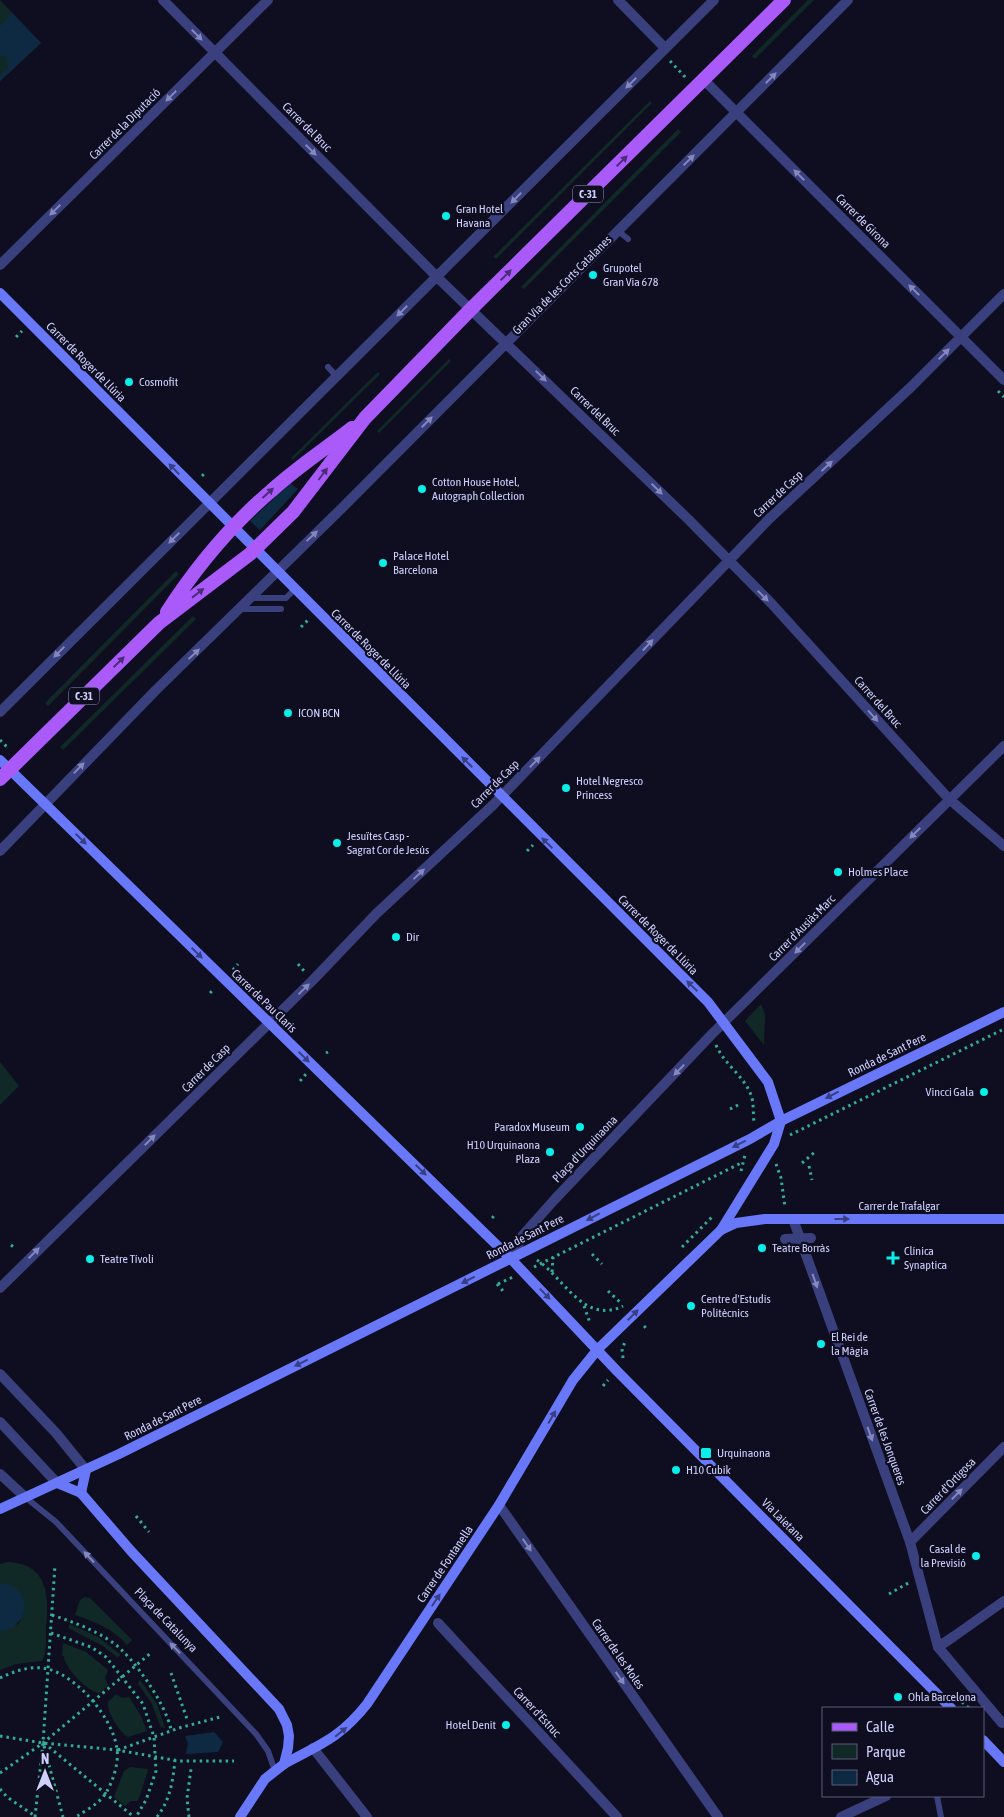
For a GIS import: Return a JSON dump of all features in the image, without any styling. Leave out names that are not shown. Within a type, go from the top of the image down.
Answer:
[{"type":"main road","name":"C-31","points":[[3,770],[160,623],[255,549],[293,512],[365,418],[471,309],[784,0]]},
{"type":"main road","name":"Carrer de Roger de Llúria","points":[[0,293],[501,797],[708,1002],[725,1022]]},
{"type":"main road","name":"C-31","points":[[160,623],[191,576],[233,527],[270,491],[365,418]]},
{"type":"main road","name":"Carrer de Pau Claris","points":[[3,770],[46,805],[511,1259]]},
{"type":"main road","name":"Ronda de Sant Pere","points":[[57,1483],[511,1259],[750,1139],[781,1121],[1004,1012]]},
{"type":"main road","points":[[511,1259],[598,1349],[721,1230],[774,1144],[781,1121],[768,1082],[725,1022]]},
{"type":"main road","points":[[721,1230],[745,1220],[789,1219]]},
{"type":"main road","name":"Carrer de Trafalgar","points":[[789,1219],[1004,1219]]},
{"type":"main road","name":"Carrer de Fontanella","points":[[280,1767],[343,1731],[367,1704],[499,1505],[573,1380],[598,1349]]},
{"type":"main road","name":"Via Laietana","points":[[598,1349],[617,1371],[950,1707]]},
{"type":"main road","points":[[81,1493],[86,1470]]},
{"type":"main road","points":[[0,1509],[57,1483]]},
{"type":"main road","name":"Plaça de Catalunya","points":[[57,1483],[81,1493],[279,1710],[287,1724],[289,1736],[288,1748],[280,1767]]},
{"type":"main road","points":[[985,1745],[1004,1762]]},
{"type":"main road","points":[[240,1817],[265,1779],[280,1767]]},
{"type":"street","name":"Carrer del Bruc","points":[[163,0],[436,276],[729,561],[770,603],[949,799],[1004,846]]},
{"type":"street","name":"Carrer de la Diputació","points":[[0,265],[268,0]]},
{"type":"street","points":[[618,0],[665,48]]},
{"type":"street","points":[[0,712],[714,0]]},
{"type":"street","name":"Gran Via de les Corts Catalanes","points":[[0,850],[46,805],[96,751],[277,570],[339,511],[848,0]]},
{"type":"street","name":"Carrer de Girona","points":[[704,80],[1004,380]]},
{"type":"street","name":"Carrer de Casp","points":[[0,1288],[242,1050],[376,914],[501,797],[769,519],[911,387],[1004,294]]},
{"type":"street","name":"Carrer d'Ausiàs Marc","points":[[725,1022],[1004,746]]},
{"type":"street","name":"Plaça d'Urquinaona","points":[[511,1259],[524,1235],[555,1199],[725,1022]]},
{"type":"street","name":"Carrer de les Jonqueres","points":[[789,1219],[800,1239],[910,1542],[938,1647]]},
{"type":"street","points":[[786,1239],[811,1238]]},
{"type":"street","points":[[0,1374],[56,1433],[86,1470]]},
{"type":"street","points":[[0,1422],[57,1483]]},
{"type":"street","name":"Carrer d'Ortigosa","points":[[910,1542],[1004,1447]]},
{"type":"street","points":[[0,1474],[25,1496]]},
{"type":"street","name":"Carrer de les Moles","points":[[499,1505],[718,1817]]},
{"type":"street","points":[[1002,1723],[986,1709],[938,1647],[1004,1601]]},
{"type":"street","name":"Carrer d'Estruc","points":[[438,1623],[617,1817]]},
{"type":"street","points":[[313,1748],[367,1817]]},
{"type":"street","points":[[841,1817],[872,1799]]},
{"type":"lane","points":[[617,230],[628,239]]},
{"type":"lane","points":[[328,367],[337,377]]},
{"type":"lane","points":[[250,598],[286,598],[295,589]]},
{"type":"lane","points":[[240,609],[281,609]]},
{"type":"lane","name":"Plaça de Catalunya","points":[[25,1496],[56,1522],[256,1734],[280,1767]]},
{"type":"lane","points":[[937,1797],[941,1817]]},
{"type":"path","points":[[16,337],[22,330]]},
{"type":"path","points":[[202,476],[206,472]]},
{"type":"path","points":[[301,627],[309,619]]},
{"type":"path","points":[[526,851],[533,844]]},
{"type":"path","name":"Carrer de Pau Claris","points":[[233,970],[238,964]]},
{"type":"path","name":"Carrer de Pau Claris","points":[[210,993],[214,989]]},
{"type":"path","points":[[803,1128],[1004,1029]]},
{"type":"path","points":[[720,1054],[752,1096],[754,1124],[740,1174]]},
{"type":"path","points":[[300,1081],[306,1074]]},
{"type":"path","points":[[730,1109],[740,1104]]},
{"type":"path","points":[[774,1144],[777,1167],[789,1219]]},
{"type":"path","points":[[802,1163],[816,1151]]},
{"type":"path","points":[[542,1263],[743,1162]]},
{"type":"path","points":[[809,1166],[812,1180]]},
{"type":"path","points":[[681,1249],[714,1215]]},
{"type":"path","points":[[11,1245],[16,1249]]},
{"type":"path","points":[[524,1251],[542,1263],[584,1305],[602,1311],[616,1310],[622,1304],[608,1291]]},
{"type":"path","points":[[592,1254],[602,1264]]},
{"type":"path","points":[[552,1273],[553,1257]]},
{"type":"path","points":[[497,1283],[503,1291]]},
{"type":"path","points":[[603,1386],[608,1380]]},
{"type":"path","points":[[136,1516],[149,1532]]},
{"type":"path","points":[[0,1789],[7,1797],[35,1817],[43,1743],[55,1564]]},
{"type":"path","points":[[889,1594],[903,1584]]},
{"type":"path","points":[[52,1615],[81,1625],[114,1643],[135,1666],[161,1702],[168,1717],[171,1730]]},
{"type":"path","points":[[43,1743],[135,1817],[146,1800],[154,1781],[156,1757],[154,1737],[143,1704],[106,1657],[91,1647],[51,1633]]},
{"type":"path","points":[[0,1773],[43,1743],[152,1652]]},
{"type":"path","points":[[0,1678],[32,1668],[48,1669],[76,1682],[94,1701],[113,1734],[117,1750],[116,1767],[105,1794],[97,1803],[76,1817]]},
{"type":"path","points":[[171,1673],[187,1719]]},
{"type":"path","points":[[117,1750],[171,1730],[220,1717]]},
{"type":"path","points":[[0,1736],[43,1743],[117,1750],[175,1760],[234,1761]]},
{"type":"path","points":[[43,1743],[63,1817]]},
{"type":"path","points":[[157,1817],[166,1804],[173,1783],[175,1760]]},
{"type":"path","points":[[189,1817],[187,1798],[191,1769]]},
{"type":"green space","points":[[0,0],[41,43],[0,81]]},
{"type":"green space","points":[[808,0],[814,0],[755,59],[752,56]]},
{"type":"green space","points":[[650,101],[652,103],[496,259],[493,257]]},
{"type":"green space","points":[[678,129],[681,132],[524,289],[521,287]]},
{"type":"green space","points":[[449,359],[451,361],[379,433],[377,431]]},
{"type":"green space","points":[[378,372],[380,374],[293,460],[291,458]]},
{"type":"green space","points":[[176,571],[179,574],[48,706],[45,703]]},
{"type":"green space","points":[[193,616],[196,619],[63,750],[60,747]]},
{"type":"green space","points":[[761,1004],[765,1014],[764,1045],[745,1021]]},
{"type":"green space","points":[[0,1062],[19,1086],[0,1105]]},
{"type":"green space","points":[[8,1562],[22,1564],[32,1569],[44,1585],[47,1607],[46,1646],[42,1661],[16,1664],[0,1670],[0,1631],[18,1624],[24,1611],[22,1598],[18,1593],[7,1585],[0,1583],[0,1564]]},
{"type":"green space","points":[[85,1597],[90,1598],[132,1640],[127,1645],[110,1630],[75,1615],[80,1600]]},
{"type":"green space","points":[[70,1624],[98,1637],[120,1654],[120,1656],[117,1657],[103,1646],[68,1628]]},
{"type":"green space","points":[[63,1643],[86,1652],[108,1670],[105,1678],[108,1685],[100,1693],[90,1689],[72,1673],[64,1656],[62,1656]]},
{"type":"green space","points":[[140,1680],[157,1704],[165,1728],[161,1727],[151,1702],[138,1684]]},
{"type":"green space","points":[[116,1694],[122,1698],[129,1697],[141,1716],[147,1731],[128,1737],[121,1731],[111,1716],[108,1706],[108,1702]]},
{"type":"green space","points":[[130,1767],[148,1769],[138,1801],[131,1801],[125,1806],[114,1797],[124,1771]]},
{"type":"water","points":[[12,13],[41,43],[0,81],[0,75],[8,69],[7,59],[9,57],[0,55],[0,27]]},
{"type":"water","points":[[290,483],[298,489],[260,530],[250,521]]},
{"type":"water","points":[[0,1583],[11,1585],[18,1591],[23,1598],[24,1606],[23,1615],[18,1622],[11,1628],[0,1631]]},
{"type":"water","points":[[214,1732],[223,1742],[218,1752],[186,1754],[188,1744],[185,1736]]},
{"type":"place","name":"Gran Hotel Havana","points":[[446,216]]},
{"type":"place","name":"Grupotel Gran Via 678","points":[[593,275]]},
{"type":"place","name":"Cosmofit","points":[[129,382]]},
{"type":"place","name":"Cotton House Hotel, Autograph Collection","points":[[422,489]]},
{"type":"place","name":"Palace Hotel Barcelona","points":[[383,563]]},
{"type":"place","name":"ICON BCN","points":[[288,713]]},
{"type":"place","name":"Hotel Negresco Princess","points":[[566,788]]},
{"type":"place","name":"Jesuïtes Casp - Sagrat Cor de Jesús","points":[[337,843]]},
{"type":"place","name":"Holmes Place","points":[[838,872]]},
{"type":"place","name":"Dir","points":[[396,937]]},
{"type":"place","name":"Vincci Gala","points":[[984,1092]]},
{"type":"place","name":"Paradox Museum","points":[[580,1127]]},
{"type":"place","name":"H10 Urquinaona Plaza","points":[[550,1152]]},
{"type":"place","name":"Teatre Borràs","points":[[762,1248]]},
{"type":"place","name":"Clínica Synaptica","points":[[893,1258]]},
{"type":"place","name":"Teatre Tívoli","points":[[90,1259]]},
{"type":"place","name":"Centre d'Estudis Politècnics","points":[[691,1306]]},
{"type":"place","name":"El Rei de la Màgia","points":[[821,1344]]},
{"type":"place","name":"Urquinaona","points":[[706,1453]]},
{"type":"place","name":"H10 Cubik","points":[[676,1470]]},
{"type":"place","name":"Casal de la Previsió","points":[[976,1556]]},
{"type":"place","name":"Ohla Barcelona","points":[[898,1697]]},
{"type":"place","name":"Hotel Denit","points":[[506,1725]]}]
